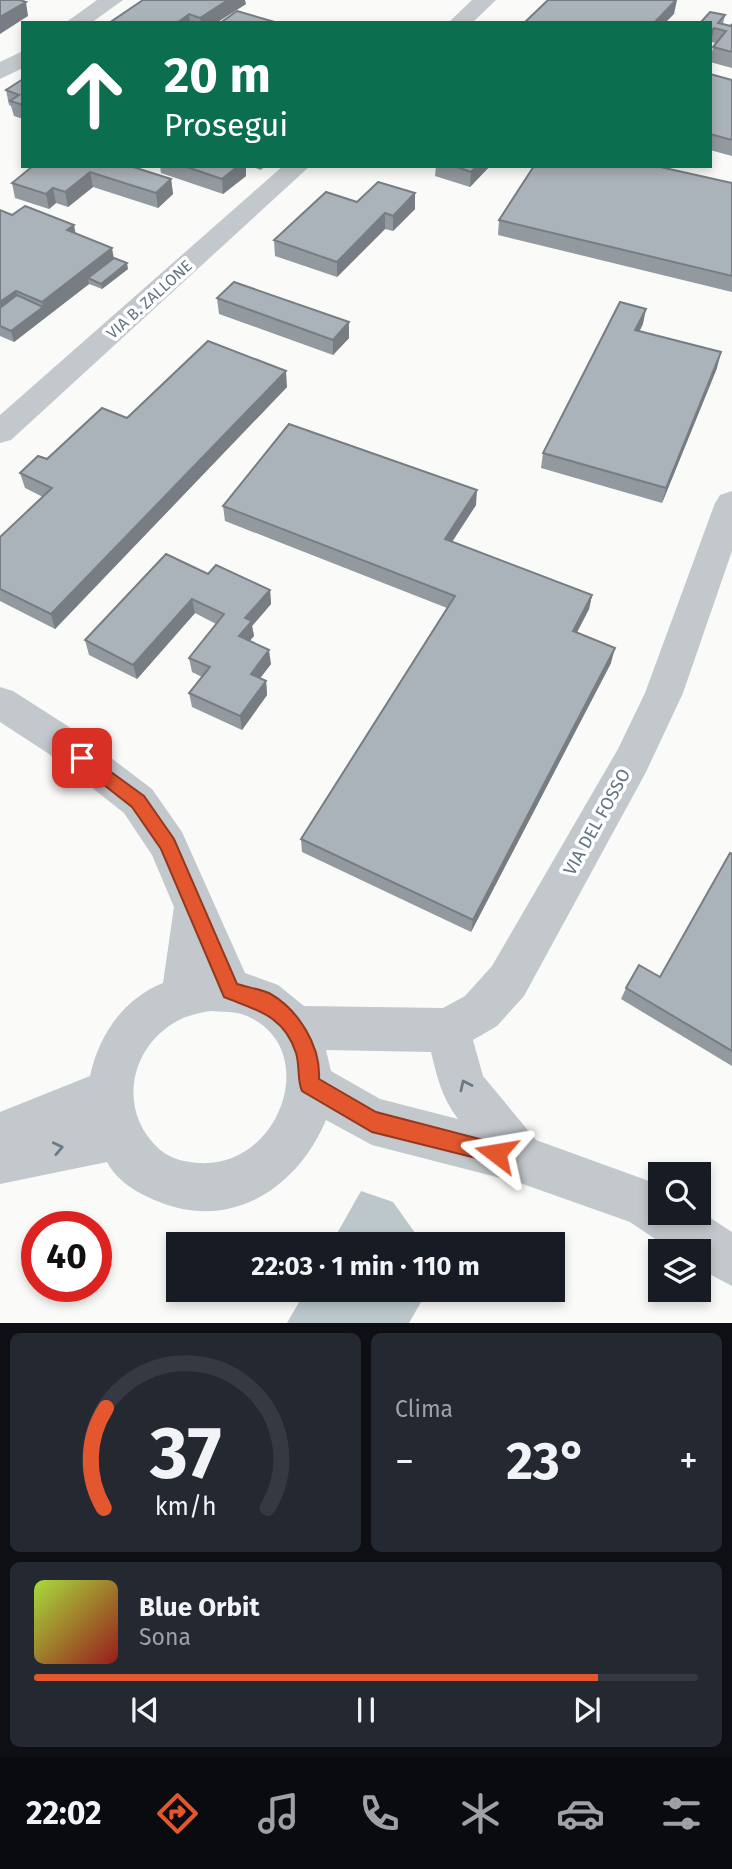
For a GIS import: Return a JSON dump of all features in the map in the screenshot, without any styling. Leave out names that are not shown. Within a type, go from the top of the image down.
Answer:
[{"type":"street","points":[[79,21],[112,0]]},
{"type":"street","points":[[461,21],[485,0]]},
{"type":"street","points":[[0,72],[21,59]]},
{"type":"street","name":"VIA B. ZALLONE","points":[[0,432],[296,168]]},
{"type":"street","name":"VIA DEL FOSSO","points":[[449,1030],[481,1011],[508,981],[632,760],[664,693],[732,503]]},
{"type":"street","points":[[0,702],[63,744],[138,801],[168,845],[231,991]]},
{"type":"street","points":[[183,995],[195,905]]},
{"type":"street","points":[[210,990],[231,991],[262,1000],[279,1012],[303,1059],[308,1102],[297,1132],[277,1158],[251,1177],[220,1188],[188,1188],[158,1179],[134,1161],[113,1113],[116,1060],[132,1032],[155,1010],[183,995],[210,990]]},
{"type":"street","points":[[303,1059],[361,1030],[449,1030],[463,1088],[520,1159]]},
{"type":"street","points":[[303,1059],[372,1121]]},
{"type":"street","points":[[0,1136],[113,1113]]},
{"type":"street","points":[[0,1160],[113,1113]]},
{"type":"street","points":[[297,1132],[372,1121],[520,1159],[644,1203],[732,1261]]},
{"type":"shaded area","points":[[361,1191],[393,1202],[414,1232],[338,1232]]},
{"type":"shaded area","points":[[299,1302],[421,1302],[409,1323],[287,1323]]},
{"type":"building","points":[[0,0],[20,0],[26,2],[0,17]]},
{"type":"building","points":[[143,0],[228,0],[200,18],[189,14],[180,21],[112,21]]},
{"type":"building","points":[[548,0],[676,0],[656,21],[526,21]]},
{"type":"building","points":[[237,11],[271,21],[223,21]]},
{"type":"building","points":[[710,12],[725,15],[718,23],[732,24],[732,52],[713,47],[726,31],[714,28],[712,30],[712,21],[702,21]]},
{"type":"building","points":[[712,75],[732,80],[732,140],[712,135]]},
{"type":"building","points":[[21,80],[21,104],[10,101],[19,95],[6,90]]},
{"type":"building","points":[[31,168],[136,168],[171,179],[156,193],[90,172],[65,192],[53,188],[46,194],[12,183]]},
{"type":"building","points":[[190,168],[236,168],[222,179]]},
{"type":"building","points":[[460,168],[475,168],[471,172]]},
{"type":"building","points":[[533,168],[665,168],[732,183],[732,276],[499,220]]},
{"type":"building","points":[[378,182],[415,193],[393,216],[385,213],[337,262],[274,240],[326,192],[357,202]]},
{"type":"building","points":[[25,206],[74,225],[67,230],[112,248],[42,302],[16,291],[0,302],[0,210],[12,215]]},
{"type":"building","points":[[114,258],[127,263],[101,284],[88,278]]},
{"type":"building","points":[[234,282],[349,322],[333,340],[217,298]]},
{"type":"building","points":[[17,295],[43,307],[11,331],[0,326],[0,308]]},
{"type":"building","points":[[620,302],[646,309],[635,330],[721,352],[666,488],[543,453]]},
{"type":"building","points":[[208,341],[286,371],[51,614],[0,589],[0,537],[52,488],[20,473],[38,456],[47,459],[102,408],[127,418]]},
{"type":"building","points":[[289,424],[477,490],[445,539],[592,595],[573,631],[615,648],[473,920],[301,839],[455,596],[223,506]]},
{"type":"building","points":[[166,554],[208,574],[216,565],[270,590],[245,618],[252,621],[239,636],[269,650],[251,674],[266,681],[240,716],[189,693],[210,667],[189,658],[224,614],[192,599],[133,665],[85,640]]},
{"type":"building","points":[[730,853],[732,1051],[626,988],[639,965],[660,977]]},
{"type":"route","points":[[82,758],[138,801],[168,845],[231,991],[262,1000],[279,1012],[293,1028],[304,1048],[310,1071],[309,1084],[372,1121],[496,1153]]}]
